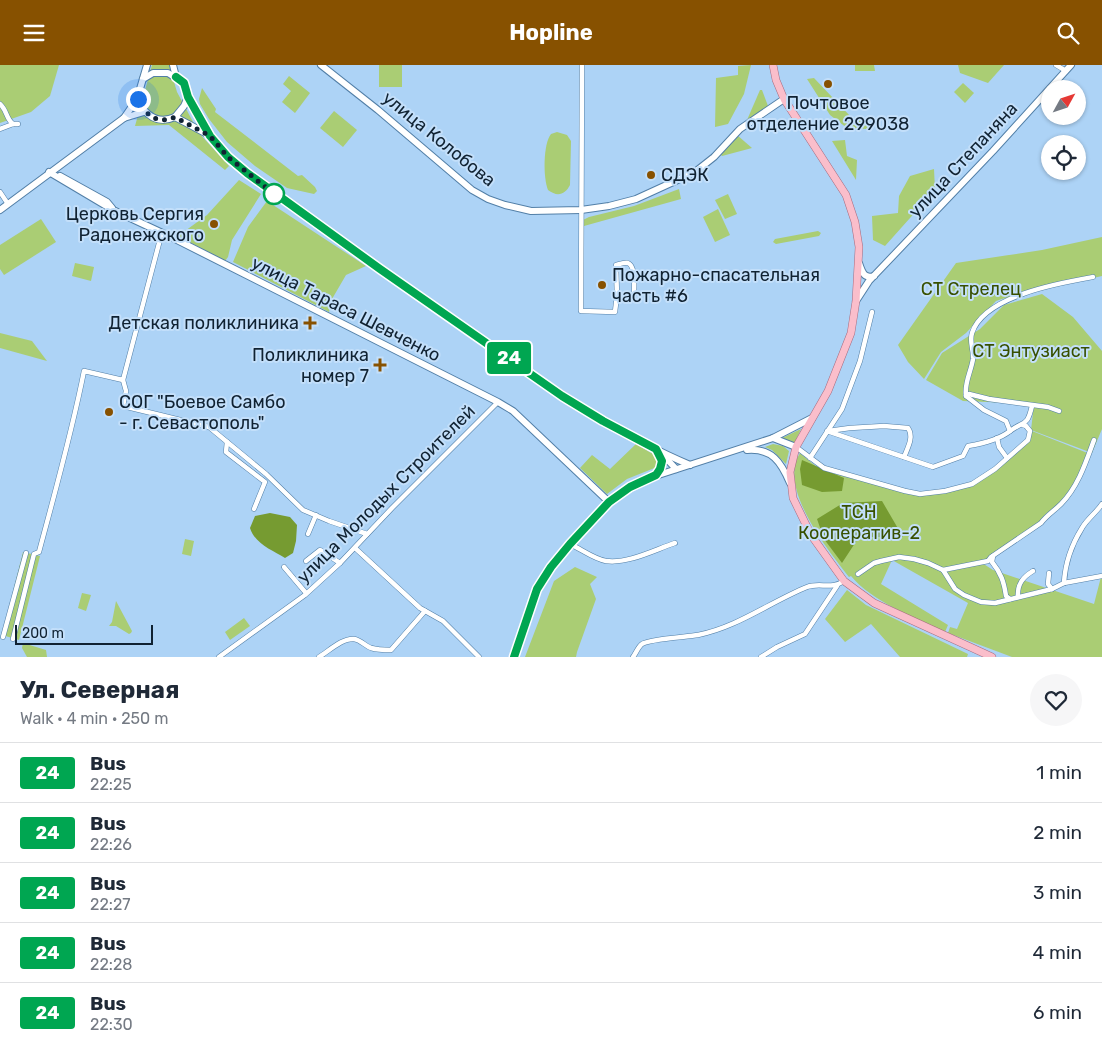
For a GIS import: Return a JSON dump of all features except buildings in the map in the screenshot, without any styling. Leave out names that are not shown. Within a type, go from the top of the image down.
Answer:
[{"type":"main road","points":[[0,210],[124,118],[138,99],[147,65]]},
{"type":"main road","points":[[173,65],[176,77]]},
{"type":"main road","name":"улица Колобова","points":[[321,65],[378,110],[472,190],[488,199],[531,211],[581,210],[609,207],[636,199],[695,172],[714,157],[740,129],[784,99]]},
{"type":"main road","points":[[773,65],[776,80],[784,99],[846,195],[855,222],[862,272],[865,276],[870,277],[874,275]]},
{"type":"main road","name":"улица Степаняна","points":[[856,301],[874,275],[993,151],[1072,65]]},
{"type":"main road","points":[[143,79],[153,73],[168,73],[176,77],[184,83],[188,97],[210,136],[228,157],[247,173],[387,274],[562,396],[603,421],[690,465]]},
{"type":"main road","points":[[138,99],[144,112],[156,119],[168,120],[175,117],[184,106],[188,97]]},
{"type":"main road","points":[[124,118],[144,112]]},
{"type":"main road","points":[[175,117],[210,136]]},
{"type":"main road","name":"улица Тараса Шевченко","points":[[49,172],[113,210],[162,232],[498,402],[513,411],[609,502]]},
{"type":"main road","points":[[790,485],[791,463],[796,447],[831,385],[851,333],[859,261]]},
{"type":"main road","points":[[857,284],[869,281]]},
{"type":"main road","points":[[514,657],[537,589],[551,567],[570,544],[609,502],[630,487],[656,475],[738,451],[773,438],[814,417]]},
{"type":"main road","points":[[773,438],[796,447]]},
{"type":"main road","points":[[796,447],[793,477],[795,496],[805,519],[842,576]]},
{"type":"main road","points":[[656,449],[676,469]]},
{"type":"main road","points":[[656,449],[662,461],[656,475]]},
{"type":"main road","points":[[738,451],[756,449],[770,454],[784,468],[793,498],[802,518],[821,549],[842,576],[874,603],[992,657]]},
{"type":"street","points":[[582,65],[581,311],[615,312],[617,295],[616,265],[631,264],[634,294],[617,295]]},
{"type":"street","points":[[1056,65],[1066,71]]},
{"type":"street","points":[[0,104],[9,121],[15,124],[0,129]]},
{"type":"street","points":[[1,196],[8,204]]},
{"type":"street","points":[[162,232],[123,380],[126,391],[123,405],[209,427],[266,474],[303,510],[366,534]]},
{"type":"street","points":[[1010,431],[1006,421],[984,410],[966,397],[965,385],[973,358],[972,335],[975,326],[1002,301],[1043,287],[1093,277]]},
{"type":"street","points":[[810,458],[842,409],[860,361],[872,312]]},
{"type":"street","points":[[14,639],[34,554],[39,552],[74,422],[84,371],[123,380]]},
{"type":"street","points":[[966,397],[969,394],[989,399],[1048,407],[1060,411]]},
{"type":"street","name":"улица Молодых Строителей","points":[[219,657],[306,593],[340,563],[366,534],[498,402]]},
{"type":"street","points":[[827,431],[933,467],[962,456],[968,446],[986,442],[1023,425],[1029,419],[1032,406]]},
{"type":"street","points":[[796,447],[824,469],[920,494],[945,491],[972,484],[985,477],[1028,440],[1030,431],[1023,425]]},
{"type":"street","points":[[827,431],[884,426],[908,428],[912,433],[904,457]]},
{"type":"street","points":[[996,438],[998,447],[1007,458]]},
{"type":"street","points":[[942,571],[988,561],[1041,523],[1046,515],[1062,504],[1078,479],[1094,440]]},
{"type":"street","points":[[227,441],[226,452],[264,482],[254,509]]},
{"type":"street","points":[[1064,583],[1068,558],[1082,526],[1102,504]]},
{"type":"street","points":[[308,533],[316,515]]},
{"type":"street","points":[[570,544],[604,561],[615,561],[675,543]]},
{"type":"street","points":[[355,548],[425,611],[442,621],[479,657]]},
{"type":"street","points":[[306,561],[320,550],[340,563]]},
{"type":"street","points":[[3,637],[26,553]]},
{"type":"street","points":[[993,556],[992,562],[1001,573],[1005,584],[1006,596],[1010,599]]},
{"type":"street","points":[[858,574],[874,563],[899,557],[928,563],[942,571],[955,589],[964,595],[988,603],[995,603],[1053,588],[1064,583],[1102,577]]},
{"type":"street","points":[[284,567],[306,593]]},
{"type":"street","points":[[1018,597],[1018,587],[1022,578],[1033,571]]},
{"type":"street","points":[[1049,573],[1048,584],[1053,588]]},
{"type":"street","points":[[761,657],[805,634],[842,576]]},
{"type":"street","points":[[634,657],[641,645],[648,640],[667,640],[699,635],[754,615],[810,586],[837,586]]},
{"type":"street","points":[[319,657],[340,643],[354,639],[370,648],[391,650],[425,611]]},
{"type":"green space","points":[[0,65],[59,65],[50,96],[31,112],[0,123]]},
{"type":"green space","points":[[152,65],[169,65],[177,92],[199,133],[229,166],[225,170],[169,125],[135,126]]},
{"type":"green space","points":[[379,65],[402,65],[402,87],[379,87]]},
{"type":"green space","points":[[751,65],[744,94],[728,124],[715,127],[716,78],[738,75],[738,66]]},
{"type":"green space","points":[[855,65],[874,65],[875,71],[855,71]]},
{"type":"green space","points":[[958,65],[1004,65],[988,83],[960,73]]},
{"type":"green space","points":[[289,76],[310,93],[295,113],[282,102],[291,91],[283,84]]},
{"type":"green space","points":[[814,78],[851,117],[869,120],[868,129],[847,128],[830,115],[807,79]]},
{"type":"green space","points":[[963,83],[974,93],[965,103],[954,92]]},
{"type":"green space","points":[[202,88],[216,109],[215,112],[298,176],[302,175],[317,191],[314,194],[287,188],[255,166],[227,142],[200,104],[199,99]]},
{"type":"green space","points":[[760,90],[762,90],[768,106],[747,120]]},
{"type":"green space","points":[[334,111],[357,130],[343,147],[320,128]]},
{"type":"green space","points":[[557,132],[567,135],[571,141],[570,185],[566,191],[560,194],[548,190],[545,170],[546,145],[551,134]]},
{"type":"green space","points":[[737,135],[752,148],[722,156],[720,154]]},
{"type":"green space","points":[[845,140],[847,156],[857,160],[856,180],[832,141]]},
{"type":"green space","points":[[934,169],[935,190],[885,246],[873,240],[872,216],[898,213],[899,196],[910,176]]},
{"type":"green space","points":[[239,180],[261,194],[232,240],[228,257],[225,261],[178,236],[207,215]]},
{"type":"green space","points":[[679,189],[681,199],[584,226],[583,220],[589,217],[634,206]]},
{"type":"green space","points":[[728,194],[737,214],[725,219],[715,200]]},
{"type":"green space","points":[[267,201],[366,266],[346,275],[332,299],[329,312],[233,262],[248,227]]},
{"type":"green space","points":[[718,209],[730,235],[715,242],[703,217]]},
{"type":"green space","points":[[41,219],[56,242],[4,275],[0,269],[0,245]]},
{"type":"green space","points":[[818,231],[821,233],[819,236],[776,244],[773,242],[775,239]]},
{"type":"green space","name":"СТ Стрелец","points":[[1102,237],[1102,276],[996,301],[966,333],[941,352],[924,379],[908,362],[898,345],[956,263],[1042,250]]},
{"type":"green space","points":[[75,263],[94,267],[91,281],[72,276]]},
{"type":"green space","name":"СТ Энтузиаст","points":[[1042,294],[1073,317],[1102,351],[1102,429],[1092,453],[1031,430],[1034,404],[963,401],[926,380],[942,353],[980,329],[1004,305]]},
{"type":"green space","points":[[0,333],[32,341],[47,361],[0,348]]},
{"type":"green space","points":[[801,429],[794,444],[782,438]]},
{"type":"green space","name":"ТСН Кооператив-2","points":[[1032,431],[1090,454],[1073,485],[1058,504],[1040,521],[987,559],[979,561],[993,570],[1094,604],[1102,573],[1102,657],[1012,657],[948,633],[950,627],[957,629],[968,603],[892,560],[881,584],[948,625],[945,632],[882,601],[851,576],[849,577],[829,551],[808,518],[795,483],[795,467],[800,453],[823,470],[920,495],[971,486],[997,470],[1029,440]]},
{"type":"green space","points":[[636,444],[658,457],[657,467],[627,479],[607,494],[580,468],[592,455],[610,469]]},
{"type":"green space","points":[[773,444],[783,446],[789,451],[786,464],[772,450],[765,447]]},
{"type":"green space","points":[[802,460],[844,478],[842,491],[822,492],[802,485],[800,469]]},
{"type":"green space","points":[[882,501],[903,537],[859,537],[842,563],[824,539],[817,519],[843,503]]},
{"type":"green space","points":[[270,513],[290,517],[297,525],[293,553],[285,558],[260,542],[252,534],[250,528],[255,516]]},
{"type":"green space","points":[[185,539],[194,541],[191,556],[182,554]]},
{"type":"green space","points":[[23,552],[40,556],[19,640],[2,635]]},
{"type":"green space","points":[[575,567],[597,577],[590,584],[596,599],[576,657],[525,657],[554,581]]},
{"type":"green space","points":[[847,590],[866,605],[968,654],[967,657],[900,657],[871,624],[845,642],[825,619]]},
{"type":"green space","points":[[82,593],[91,595],[86,611],[78,608]]},
{"type":"green space","points":[[116,601],[132,631],[129,634],[116,626],[109,626],[112,622]]},
{"type":"green space","points":[[244,618],[250,626],[230,640],[225,632]]},
{"type":"green space","points":[[23,643],[46,650],[47,657],[27,657],[22,648]]},
{"type":"bus line","name":"24","points":[[176,77],[184,83],[188,97],[210,136],[228,157],[274,194],[562,396],[603,421],[656,449],[662,461],[656,475],[630,487],[609,502],[551,567],[537,589],[514,657]]},
{"type":"place","name":"Почтовое отделение 299038","points":[[828,84]]},
{"type":"place","name":"СДЭК","points":[[651,175]]},
{"type":"place","name":"Церковь Сергия Радонежского","points":[[214,224]]},
{"type":"place","name":"Пожарно-спасательная часть #6","points":[[602,285]]},
{"type":"place","name":"Детская поликлиника","points":[[310,323]]},
{"type":"place","name":"Поликлиника номер 7","points":[[380,365]]},
{"type":"place","name":"СОГ \"Боевое Самбо - г. Севастополь\"","points":[[109,412]]},
{"type":"route","points":[[138,99],[144,112],[156,119],[168,120],[175,117],[210,136],[228,157],[274,194]]}]
